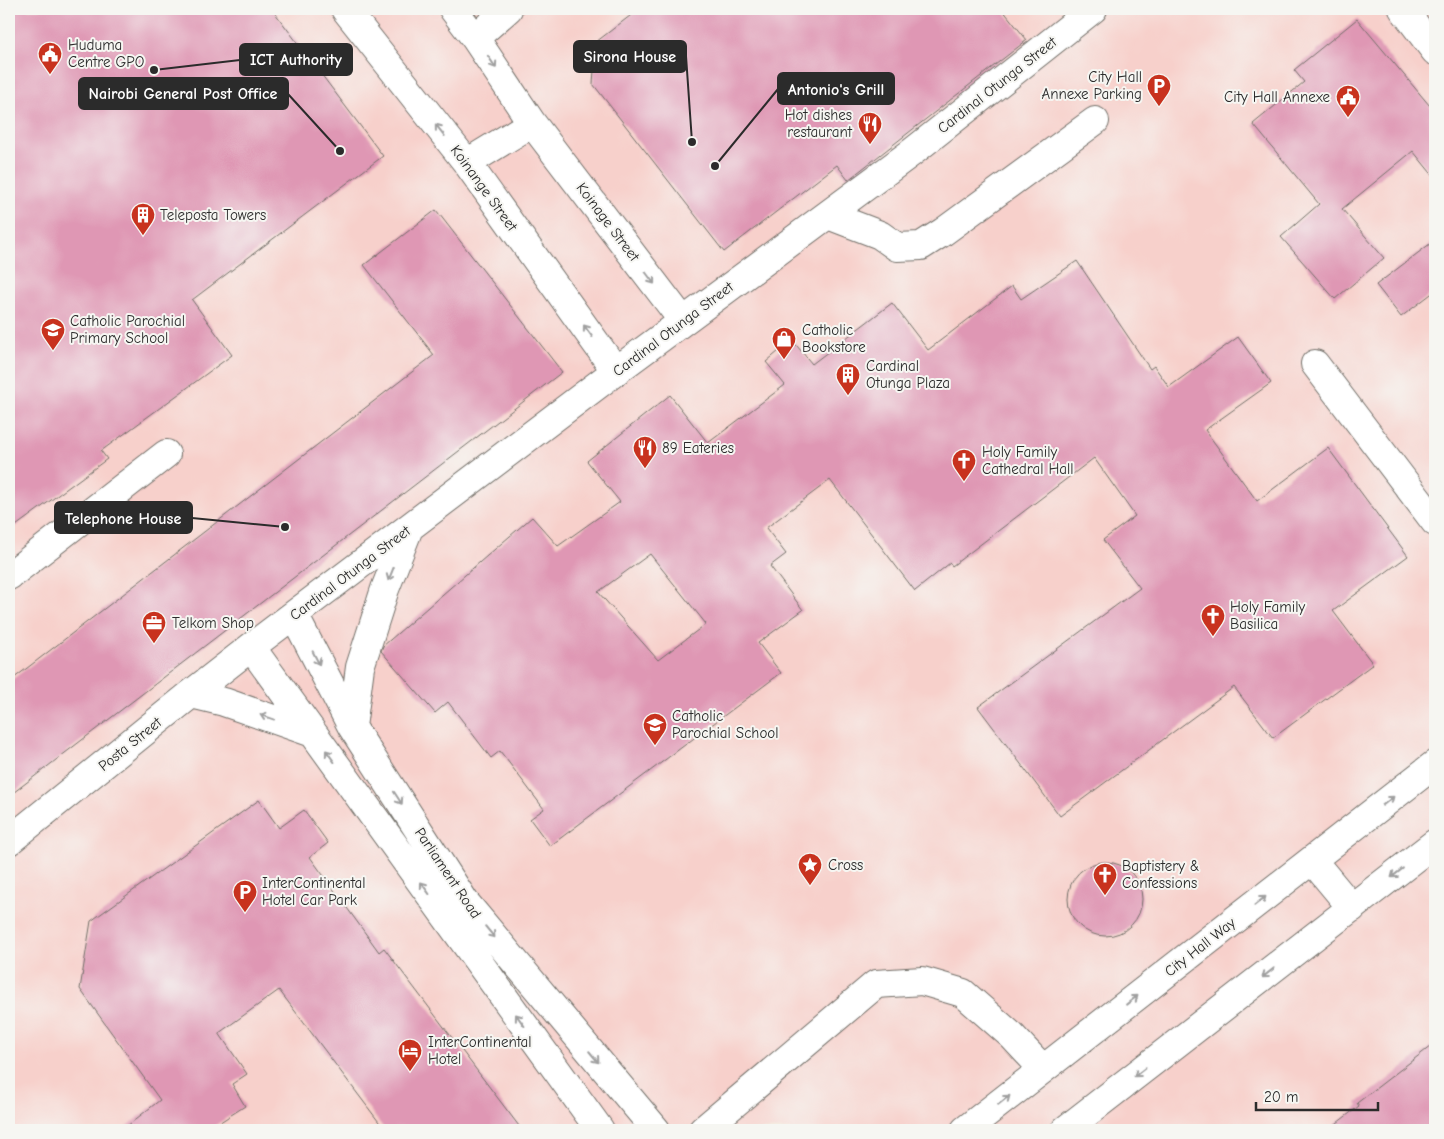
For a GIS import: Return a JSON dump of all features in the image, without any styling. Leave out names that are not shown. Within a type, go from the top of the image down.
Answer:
[{"type":"street","name":"Koinange Street","points":[[345,9],[467,163],[616,371]]},
{"type":"street","name":"Koinage Street","points":[[453,9],[475,38],[532,123],[683,321]]},
{"type":"street","points":[[475,38],[508,9]]},
{"type":"street","name":"Cardinal Otunga Street","points":[[252,647],[616,371],[828,215],[907,149],[1093,9]]},
{"type":"street","points":[[1403,9],[1435,52]]},
{"type":"street","points":[[828,215],[880,235],[897,247],[921,246],[1095,121]]},
{"type":"street","points":[[467,163],[532,123]]},
{"type":"street","points":[[1315,364],[1435,522]]},
{"type":"street","points":[[9,576],[166,454]]},
{"type":"street","points":[[352,727],[360,667],[384,589],[409,528]]},
{"type":"street","name":"Parliament Road","points":[[294,615],[352,727],[465,902],[656,1130]]},
{"type":"street","name":"Parliament Road","points":[[252,647],[600,1130]]},
{"type":"street","name":"Posta Street","points":[[9,841],[190,694],[252,647]]},
{"type":"street","points":[[190,694],[224,702],[313,732]]},
{"type":"street","name":"City Hall Way","points":[[965,1130],[1435,764]]},
{"type":"street","points":[[1065,1130],[1435,843]]},
{"type":"street","points":[[1312,860],[1352,908]]},
{"type":"street","points":[[703,1130],[876,984],[922,981],[963,993],[1012,1036],[1043,1069]]},
{"type":"shaded area","points":[[9,9],[1435,9],[1435,1130],[9,1130]]},
{"type":"building","name":"Teleposta Towers","points":[[9,9],[272,9],[383,156],[192,300],[232,355],[101,451],[107,459],[9,531]]},
{"type":"building","points":[[639,9],[1002,9],[1027,40],[848,180],[837,165],[724,252],[593,84],[596,42]]},
{"type":"building","name":"City Hall Annexe","points":[[1357,19],[1435,112],[1435,178],[1413,151],[1342,209],[1384,258],[1335,299],[1281,237],[1319,204],[1253,124],[1304,82],[1294,70]]},
{"type":"building","points":[[436,210],[562,372],[9,796],[9,682],[434,355],[364,265]]},
{"type":"building","points":[[1435,240],[1435,291],[1401,317],[1376,285]]},
{"type":"building","points":[[1077,261],[1150,369],[1154,366],[1169,387],[1238,337],[1271,383],[1205,430],[1257,501],[1328,448],[1408,556],[1333,611],[1373,664],[1273,738],[1234,687],[1060,816],[978,707],[1140,588],[1103,540],[1135,516],[1094,458],[952,566],[950,563],[915,591],[830,480],[766,528],[786,554],[770,566],[803,610],[758,643],[781,673],[550,846],[530,819],[544,809],[500,751],[491,758],[448,702],[435,713],[381,651],[383,646],[532,517],[558,546],[620,502],[587,461],[670,395],[708,443],[785,385],[766,362],[792,340],[812,364],[892,303],[928,350],[1012,286],[1021,299]],"holes":[[[650,554],[706,624],[658,660],[598,592]]]},
{"type":"building","points":[[259,800],[279,828],[304,810],[328,843],[310,857],[379,952],[384,948],[522,1130],[385,1130],[279,990],[219,1033],[247,1074],[232,1084],[245,1106],[208,1130],[122,1130],[160,1100],[80,989],[91,921]]},
{"type":"building","name":"Baptistery & Confessions","points":[[1105,862],[1126,868],[1136,878],[1142,899],[1136,920],[1126,930],[1105,936],[1084,930],[1074,920],[1068,899],[1074,878],[1084,868]]},
{"type":"building","points":[[1435,1043],[1435,1130],[1328,1130],[1359,1106],[1357,1103]]},
{"type":"place","name":"ICT Authority","points":[[154,70]]},
{"type":"place","name":"Huduma Centre GPO","points":[[50,75]]},
{"type":"place","name":"City Hall Annexe Parking","points":[[1159,107]]},
{"type":"place","name":"City Hall Annexe","points":[[1348,118]]},
{"type":"place","name":"Sirona House","points":[[692,142]]},
{"type":"place","name":"Hot dishes restaurant","points":[[870,145]]},
{"type":"place","name":"Nairobi General Post Office","points":[[340,151]]},
{"type":"place","name":"Antonio's Grill","points":[[715,166]]},
{"type":"place","name":"Teleposta Towers","points":[[143,236]]},
{"type":"place","name":"Catholic Parochial Primary School","points":[[53,351]]},
{"type":"place","name":"Catholic Bookstore","points":[[784,360]]},
{"type":"place","name":"Cardinal Otunga Plaza","points":[[848,396]]},
{"type":"place","name":"89 Eateries","points":[[645,469]]},
{"type":"place","name":"Holy Family Cathedral Hall","points":[[964,482]]},
{"type":"place","name":"Telephone House","points":[[285,527]]},
{"type":"place","name":"Holy Family Basilica","points":[[1213,637]]},
{"type":"place","name":"Telkom Shop","points":[[154,644]]},
{"type":"place","name":"Catholic Parochial School","points":[[655,746]]},
{"type":"place","name":"Cross","points":[[810,886]]},
{"type":"place","name":"Baptistery & Confessions","points":[[1105,896]]},
{"type":"place","name":"InterContinental Hotel Car Park","points":[[245,913]]},
{"type":"place","name":"InterContinental Hotel","points":[[410,1072]]}]
